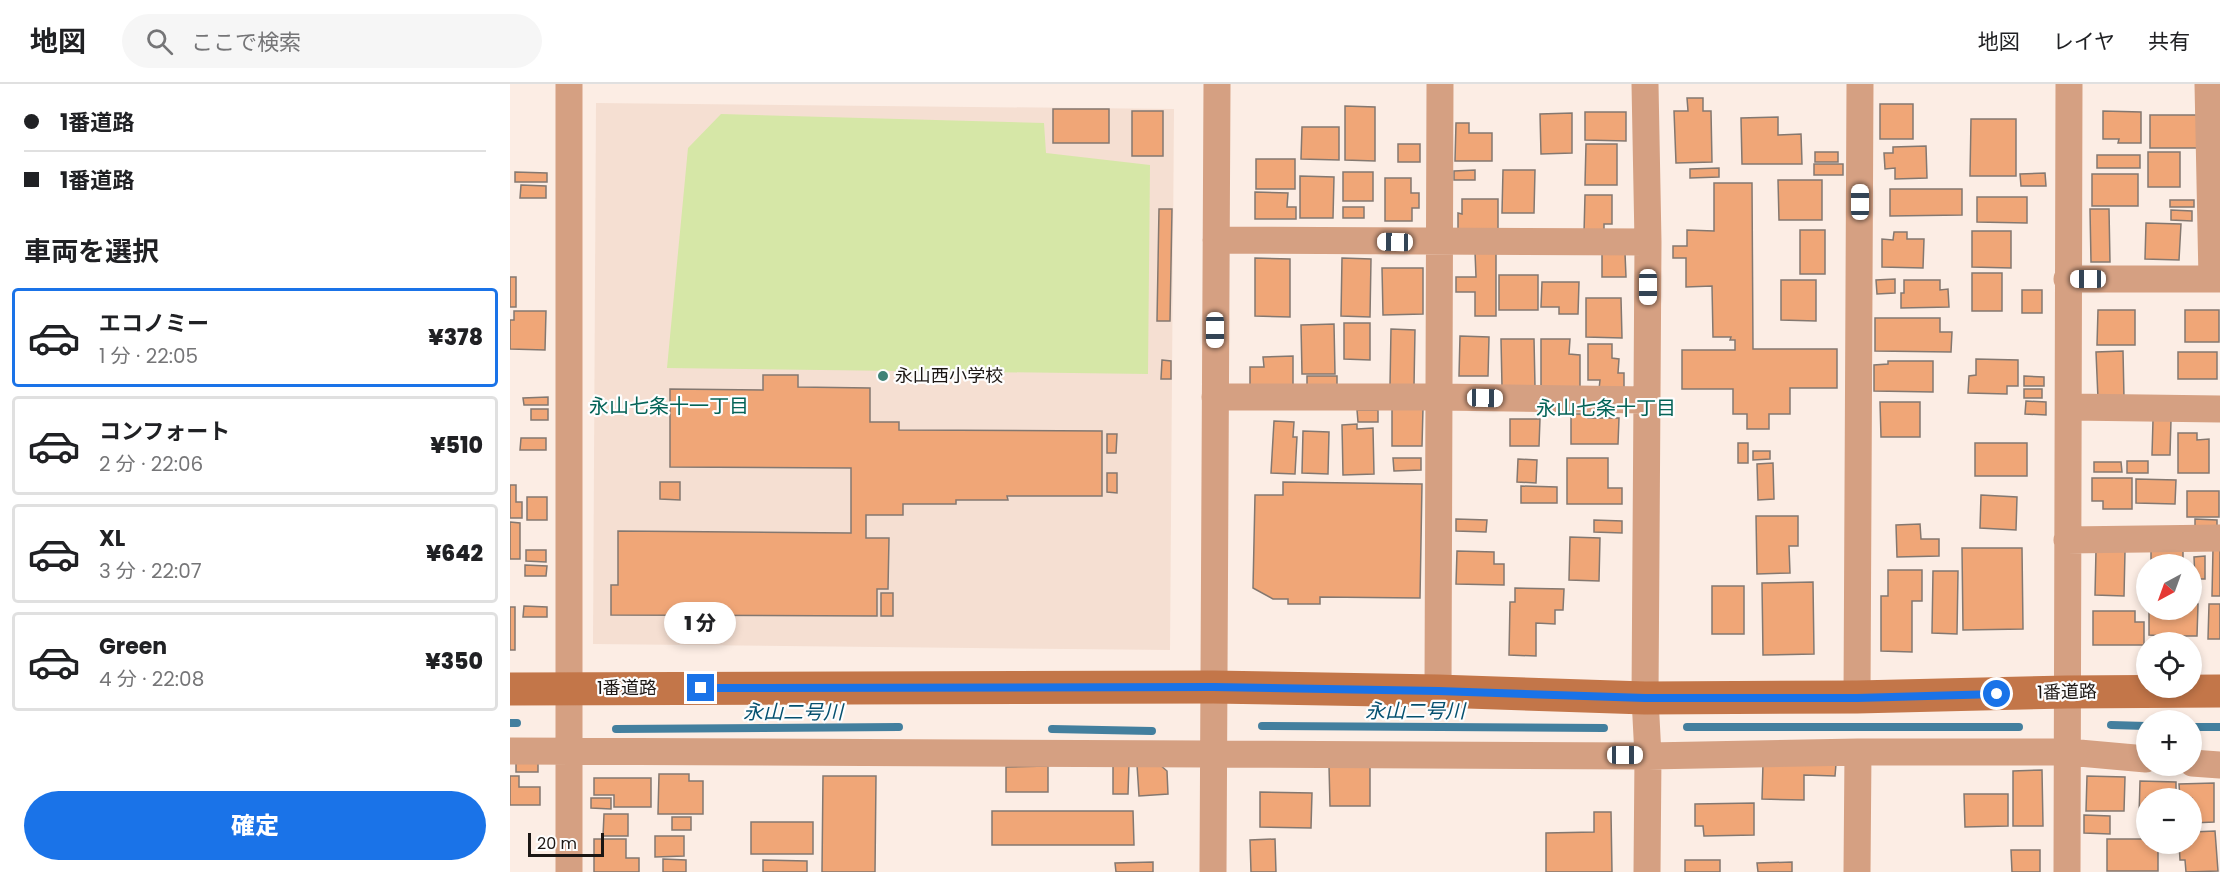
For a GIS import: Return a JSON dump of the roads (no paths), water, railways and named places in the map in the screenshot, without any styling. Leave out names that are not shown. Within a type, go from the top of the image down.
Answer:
[{"type":"street","points":[[569,84],[569,872]]},
{"type":"street","points":[[1213,872],[1217,84]]},
{"type":"street","points":[[1438,691],[1440,84]]},
{"type":"street","points":[[1645,84],[1648,242],[1645,698],[1648,756],[1647,872]]},
{"type":"street","points":[[1857,698],[1860,84]]},
{"type":"street","points":[[2067,872],[2067,540],[2070,407],[2067,279],[2069,84]]},
{"type":"street","points":[[2067,279],[2216,279],[2208,84]]},
{"type":"street","points":[[1216,240],[1648,242]]},
{"type":"street","points":[[1215,398],[1439,397],[1647,400]]},
{"type":"street","points":[[2070,407],[2220,409]]},
{"type":"street","points":[[2067,540],[2220,538]]},
{"type":"street","name":"1番道路","points":[[510,688],[1213,687],[1645,698],[1857,698],[2067,692],[2220,691]]},
{"type":"street","points":[[510,751],[1648,756],[1858,752],[2068,752],[2136,758]]},
{"type":"street","points":[[1857,872],[1858,752]]},
{"type":"street","points":[[2202,764],[2220,765]]},
{"type":"waterway","name":"永山二号川","points":[[510,723],[517,723]]},
{"type":"waterway","name":"永山二号川","points":[[2111,725],[2136,726]]},
{"type":"waterway","name":"永山二号川","points":[[1262,726],[1604,728]]},
{"type":"waterway","name":"永山二号川","points":[[616,729],[899,727]]},
{"type":"waterway","name":"永山二号川","points":[[1687,727],[2019,727]]},
{"type":"waterway","name":"永山二号川","points":[[2202,727],[2220,727]]},
{"type":"waterway","name":"永山二号川","points":[[1052,729],[1152,731]]},
{"type":"place","name":"永山西小学校","points":[[883,376]]},
{"type":"district","name":"永山七条十一丁目","points":[[669,406]]},
{"type":"district","name":"永山七条十丁目","points":[[1606,408]]}]
